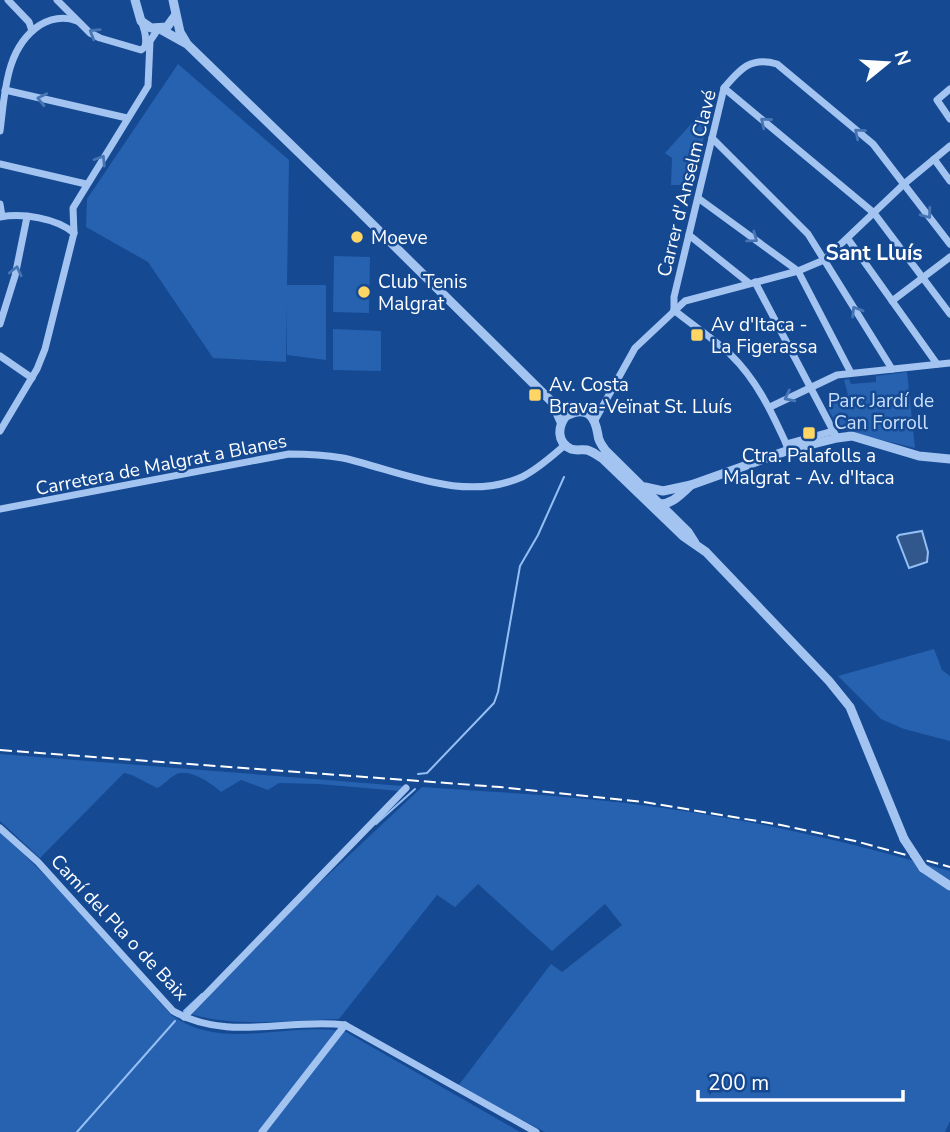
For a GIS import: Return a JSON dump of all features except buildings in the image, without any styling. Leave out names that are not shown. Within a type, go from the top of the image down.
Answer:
[{"type":"street","points":[[8,0],[29,22],[32,31]]},
{"type":"street","points":[[57,0],[77,21],[100,38],[141,50],[145,47],[146,33],[138,3]]},
{"type":"street","points":[[0,431],[32,378],[51,332],[63,270],[74,233],[73,208],[148,86],[150,41],[159,29],[167,27],[175,6]]},
{"type":"street","points":[[175,6],[180,32],[187,44]]},
{"type":"street","points":[[0,131],[5,90],[15,53],[25,37],[42,24],[62,18],[77,21]]},
{"type":"street","points":[[141,21],[187,44],[552,402],[592,417],[598,429],[593,444],[579,451],[565,445],[559,435],[561,422],[552,402]]},
{"type":"street","name":"Carrer d'Anselm Clavé","points":[[674,310],[674,297],[724,88],[740,69],[762,60],[777,64],[873,144],[904,184]]},
{"type":"street","points":[[724,88],[874,213],[950,314]]},
{"type":"street","points":[[950,89],[937,100],[950,119]]},
{"type":"street","points":[[5,90],[127,118]]},
{"type":"street","points":[[712,138],[808,234],[892,369]]},
{"type":"street","points":[[592,417],[604,403],[635,348],[685,301],[799,271],[824,260],[904,184],[950,146]]},
{"type":"street","points":[[934,159],[950,181]]},
{"type":"street","points":[[0,164],[86,184]]},
{"type":"street","points":[[904,184],[950,244]]},
{"type":"street","points":[[698,198],[799,271],[850,373]]},
{"type":"street","points":[[0,205],[1,216],[27,217],[61,225],[74,233]]},
{"type":"street","points":[[0,324],[15,276],[27,217]]},
{"type":"street","points":[[61,225],[73,220]]},
{"type":"street","points":[[689,235],[752,283],[835,434]]},
{"type":"street","points":[[848,239],[937,364]]},
{"type":"street","points":[[892,301],[950,257]]},
{"type":"street","points":[[674,310],[729,352],[758,388],[787,447]]},
{"type":"street","points":[[0,356],[32,378]]},
{"type":"street","points":[[769,407],[837,375],[950,363]]},
{"type":"street","points":[[561,422],[573,412]]},
{"type":"street","points":[[635,484],[650,490],[663,491],[691,485],[787,447],[835,434],[852,436],[919,456],[950,459]]},
{"type":"street","points":[[597,437],[606,451],[681,534],[695,543]]},
{"type":"street","name":"Carretera de Malgrat a Blanes","points":[[0,509],[289,454],[332,456],[443,485],[474,487],[523,476],[541,466],[565,445]]},
{"type":"street","points":[[586,449],[602,458],[660,504],[830,681],[850,706],[904,839],[923,868],[950,886]]},
{"type":"street","points":[[660,504],[666,504],[676,498],[691,485]]},
{"type":"street","points":[[663,491],[659,498],[660,504],[681,534]]},
{"type":"street","points":[[676,498],[673,512],[677,521]]},
{"type":"street","points":[[184,1017],[406,788]]},
{"type":"street","name":"Camí del Pla o de Baix","points":[[0,828],[38,862],[173,1011],[184,1017],[218,1026],[247,1028],[327,1023],[345,1025],[536,1132]]},
{"type":"street","points":[[262,1132],[345,1025]]},
{"type":"green space","points":[[178,64],[289,160],[287,285],[326,285],[326,360],[287,355],[287,304],[286,362],[213,358],[148,262],[86,227],[87,199]]},
{"type":"green space","points":[[712,101],[692,190],[671,185],[672,158],[665,153]]},
{"type":"green space","points":[[334,256],[370,257],[369,313],[333,312]]},
{"type":"green space","points":[[333,329],[381,331],[381,371],[333,370]]},
{"type":"green space","name":"Parc Jardí de Can Forroll","points":[[907,372],[915,448],[849,432],[837,425],[827,407],[848,395],[844,380],[849,379],[851,384],[876,382],[876,376]]},
{"type":"green space","points":[[934,649],[942,670],[950,676],[950,741],[904,729],[881,719],[838,676]]},
{"type":"green space","points":[[0,754],[403,786],[400,791],[279,783],[268,790],[241,780],[221,792],[193,774],[180,773],[157,788],[124,773],[40,858],[0,821]]},
{"type":"green space","points":[[422,787],[575,798],[717,816],[858,846],[950,871],[950,1121],[945,1132],[545,1132],[458,1086],[551,964],[562,972],[622,925],[605,904],[552,951],[478,884],[455,907],[437,895],[339,1019],[246,1022],[191,1014],[296,905]]},
{"type":"green space","points":[[0,832],[67,898],[171,1015],[191,1026],[213,1032],[234,1034],[324,1029],[346,1032],[520,1132],[0,1132]]},
{"type":"shaded area","points":[[922,531],[928,552],[927,562],[909,568],[897,537]]},
{"type":"waterway","points":[[418,774],[427,773],[494,703],[520,566],[538,535],[564,477]]},
{"type":"waterway","points":[[376,824],[415,789]]},
{"type":"waterway","points":[[184,1011],[202,994]]},
{"type":"waterway","points":[[77,1132],[175,1021]]},
{"type":"railway","points":[[0,750],[500,787],[644,802],[781,825],[855,841],[950,867]]},
{"type":"place","name":"Moeve","points":[[357,237]]},
{"type":"place","name":"Club Tenis Malgrat","points":[[364,292]]},
{"type":"place","name":"Av d'Itaca - La Figerassa","points":[[697,335]]},
{"type":"place","name":"Av. Costa Brava-Veïnat St. Lluís","points":[[535,395]]},
{"type":"place","name":"Ctra. Palafolls a Malgrat - Av. d'Itaca","points":[[809,433]]},
{"type":"district","name":"Sant Lluís","points":[[874,253]]}]
